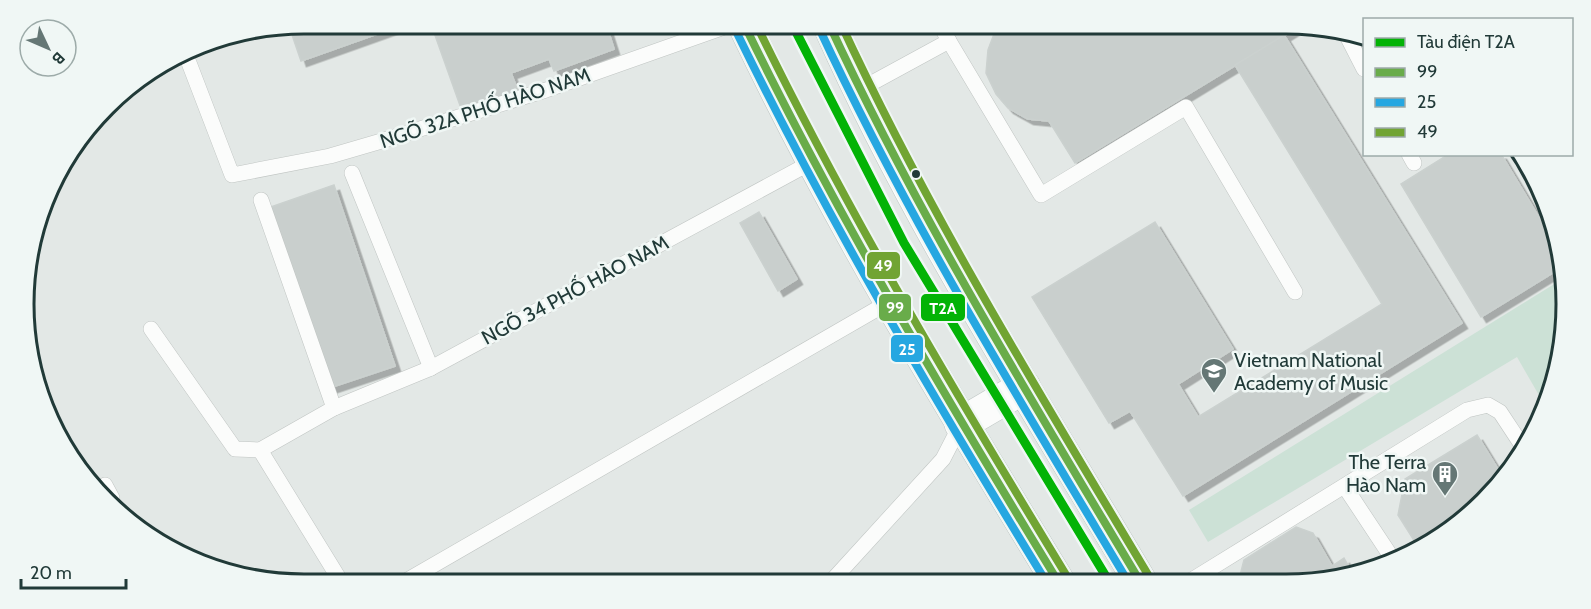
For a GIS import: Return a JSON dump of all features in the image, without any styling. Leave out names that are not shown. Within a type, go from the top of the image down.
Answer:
[{"type":"main road","points":[[749,34],[812,162],[889,302],[1053,574]]},
{"type":"main road","points":[[834,34],[859,90],[927,224],[1136,574]]},
{"type":"main road","points":[[961,424],[1024,387]]},
{"type":"lane","name":"NGÕ 32A PHỐ HÀO NAM","points":[[188,61],[232,175],[330,156],[378,142],[546,90],[705,34]]},
{"type":"lane","points":[[945,34],[1041,195],[1186,106],[1295,292]]},
{"type":"lane","points":[[859,90],[949,41]]},
{"type":"lane","points":[[1351,43],[1363,65]]},
{"type":"lane","name":"NGÕ 34 PHỐ HÀO NAM","points":[[260,450],[334,408],[431,368],[812,162]]},
{"type":"lane","points":[[352,173],[431,368]]},
{"type":"lane","points":[[261,200],[334,408]]},
{"type":"lane","points":[[418,574],[889,302]]},
{"type":"lane","points":[[151,329],[235,449],[260,450],[336,574]]},
{"type":"lane","points":[[1202,574],[1346,487],[1467,410],[1488,405],[1500,412],[1519,441]]},
{"type":"lane","points":[[838,574],[943,459],[961,424]]},
{"type":"lane","points":[[1346,487],[1390,554]]},
{"type":"green space","points":[[1556,283],[1554,340],[1540,397],[1517,357],[1208,542],[1189,510]]},
{"type":"building","points":[[377,34],[301,61],[292,35]]},
{"type":"building","points":[[435,34],[609,34],[614,49],[554,71],[549,59],[511,73],[518,91],[462,111]]},
{"type":"building","points":[[994,34],[1287,34],[1075,163],[1049,121],[1028,119],[1008,108],[996,94],[986,73],[988,50]]},
{"type":"building","points":[[1284,35],[1462,323],[1183,496],[1130,411],[1109,423],[1032,297],[1155,222],[1233,349],[1178,384],[1198,417],[1382,304],[1235,65]]},
{"type":"building","points":[[1446,156],[1502,156],[1544,226],[1554,272],[1481,317],[1401,184]]},
{"type":"building","points":[[334,185],[395,366],[329,388],[268,208]]},
{"type":"building","points":[[759,212],[797,279],[778,291],[740,223]]},
{"type":"building","name":"The Terra Hào Nam","points":[[1477,435],[1499,471],[1451,519],[1415,542],[1398,515],[1405,479]]},
{"type":"building","points":[[1296,527],[1313,533],[1332,566],[1344,558],[1349,567],[1304,574],[1240,574],[1244,560]]},
{"type":"metro line","name":"T2A","points":[[797,34],[904,243],[1105,574]]},
{"type":"transit line","name":"25","points":[[738,34],[807,171],[884,310],[1042,574]]},
{"type":"transit line","name":"99","points":[[749,34],[855,237],[976,446],[1054,574]]},
{"type":"transit line","name":"49","points":[[761,34],[866,235],[1066,574]]},
{"type":"transit line","name":"25","points":[[822,34],[890,171],[967,310],[1124,574]]},
{"type":"transit line","name":"99","points":[[834,34],[938,238],[1136,574]]},
{"type":"transit line","name":"49","points":[[846,34],[949,236],[1148,574]]},
{"type":"place","name":"Vietnam National Academy of Music","points":[[1214,394]]},
{"type":"place","name":"The Terra Hào Nam","points":[[1445,497]]}]
